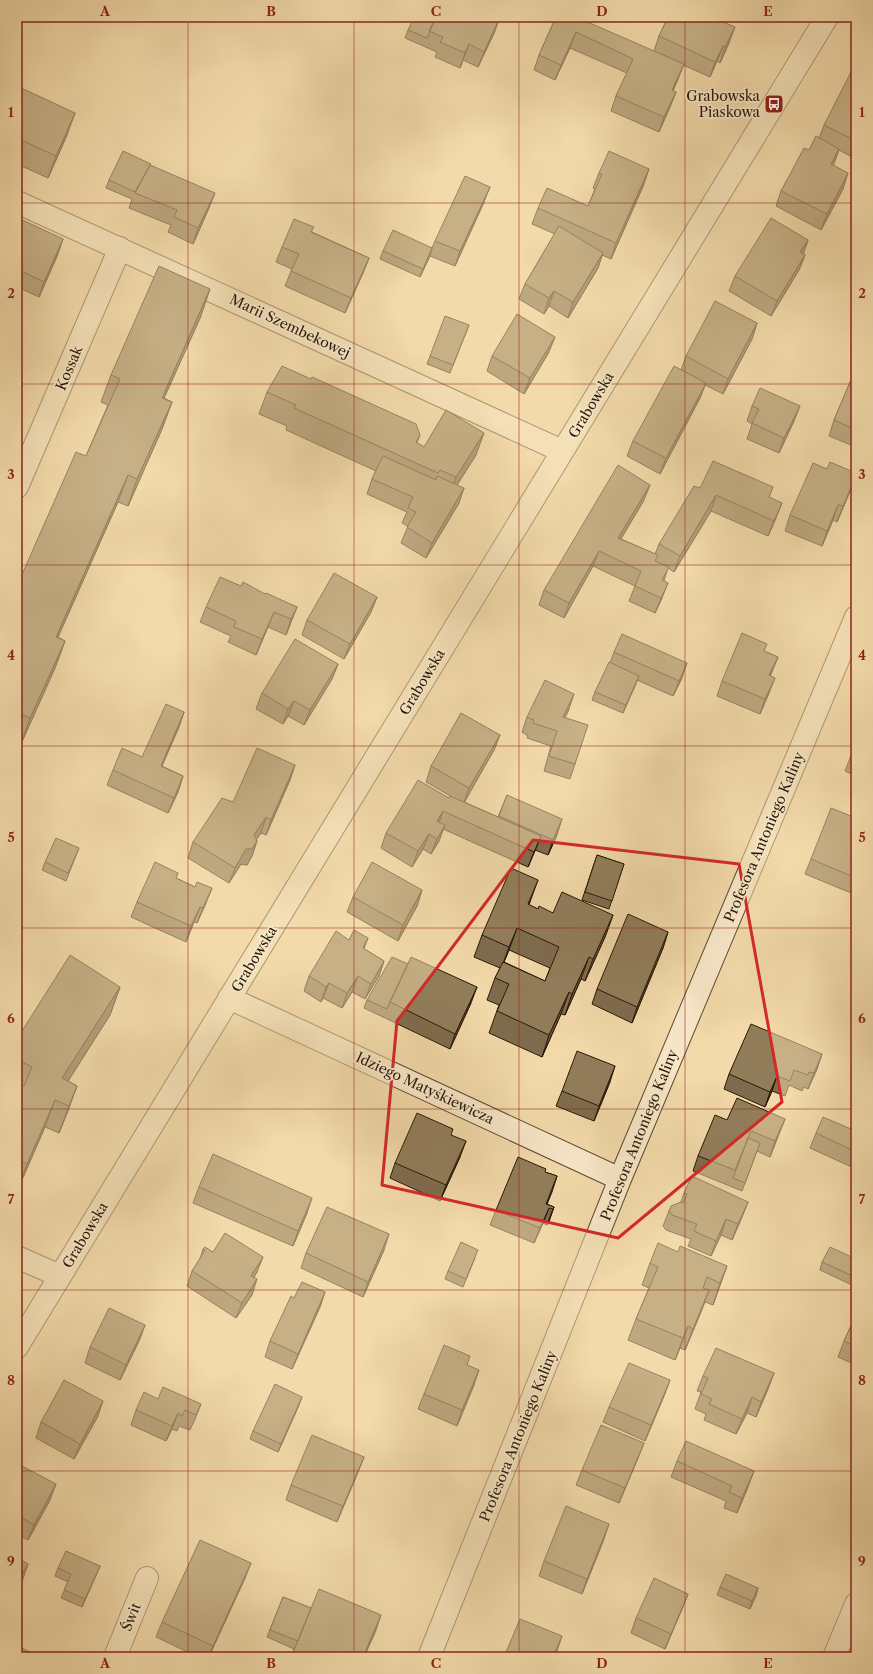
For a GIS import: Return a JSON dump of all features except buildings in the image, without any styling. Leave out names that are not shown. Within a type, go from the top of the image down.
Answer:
[{"type":"street","name":"Grabowska","points":[[17,1347],[827,17]]},
{"type":"street","name":"Marii Szembekowej","points":[[17,202],[562,451]]},
{"type":"street","name":"Kossak","points":[[17,488],[120,248]]},
{"type":"street","name":"Profesora Antoniego Kaliny","points":[[429,1657],[620,1178],[856,617]]},
{"type":"street","name":"Idziego Matyśkiewicza","points":[[230,998],[620,1178]]},
{"type":"street","points":[[17,1257],[60,1276]]},
{"type":"street","name":"Świt","points":[[115,1657],[147,1578]]},
{"type":"street","points":[[834,1657],[856,1604]]},
{"type":"highlighted area","points":[[533,840],[739,864],[782,1102],[618,1238],[382,1185],[397,1021]]},
{"type":"place","name":"Grabowska Piaskowa","points":[[774,104]]}]
